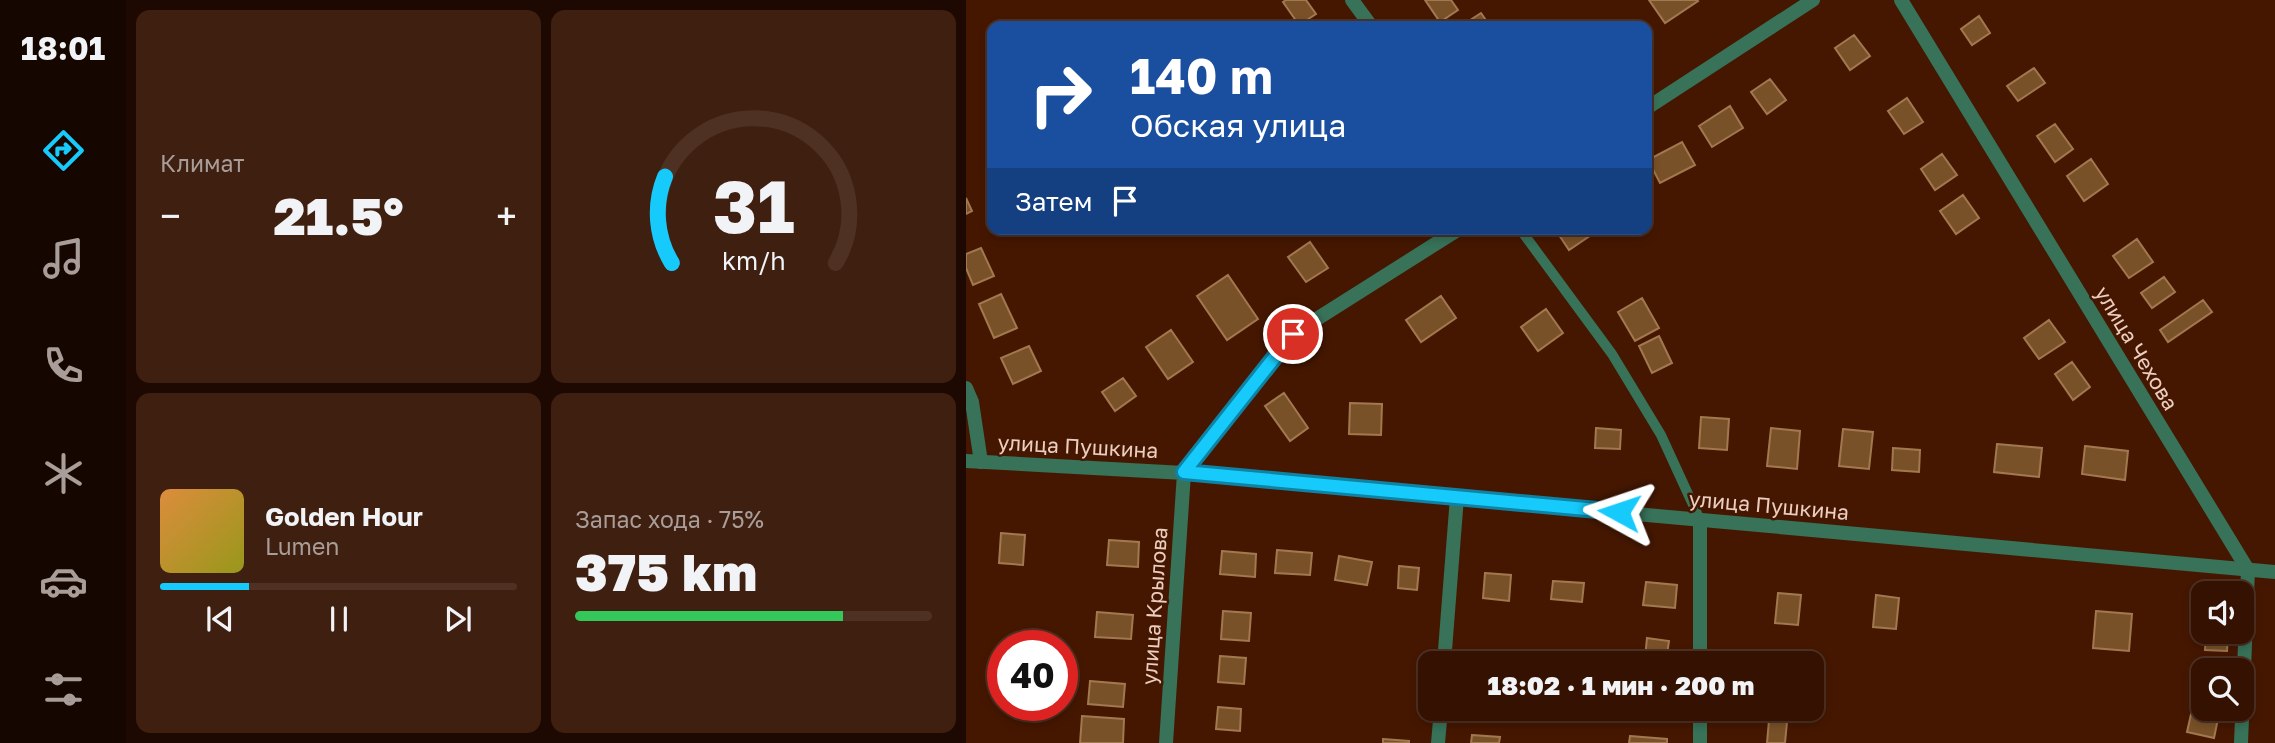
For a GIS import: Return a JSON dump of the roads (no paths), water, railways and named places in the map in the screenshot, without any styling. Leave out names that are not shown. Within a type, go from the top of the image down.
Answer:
[{"type":"street","points":[[1352,0],[1367,21]]},
{"type":"street","points":[[1652,105],[1813,0]]},
{"type":"street","name":"улица Чехова","points":[[1901,0],[2248,570]]},
{"type":"street","points":[[1184,472],[1293,334],[1450,235]]},
{"type":"street","points":[[966,388],[972,402],[973,461]]},
{"type":"street","name":"улица Пушкина","points":[[973,461],[1184,472],[2275,572]]},
{"type":"street","name":"улица Крылова","points":[[1166,743],[1184,472]]},
{"type":"street","points":[[1445,651],[1457,497]]},
{"type":"street","points":[[1700,520],[1700,651]]},
{"type":"street","points":[[2241,743],[2248,570]]},
{"type":"street","points":[[1438,743],[1440,721]]},
{"type":"street","points":[[1700,721],[1700,743]]},
{"type":"lane","points":[[1524,235],[1612,354],[1661,435],[1700,520]]}]
